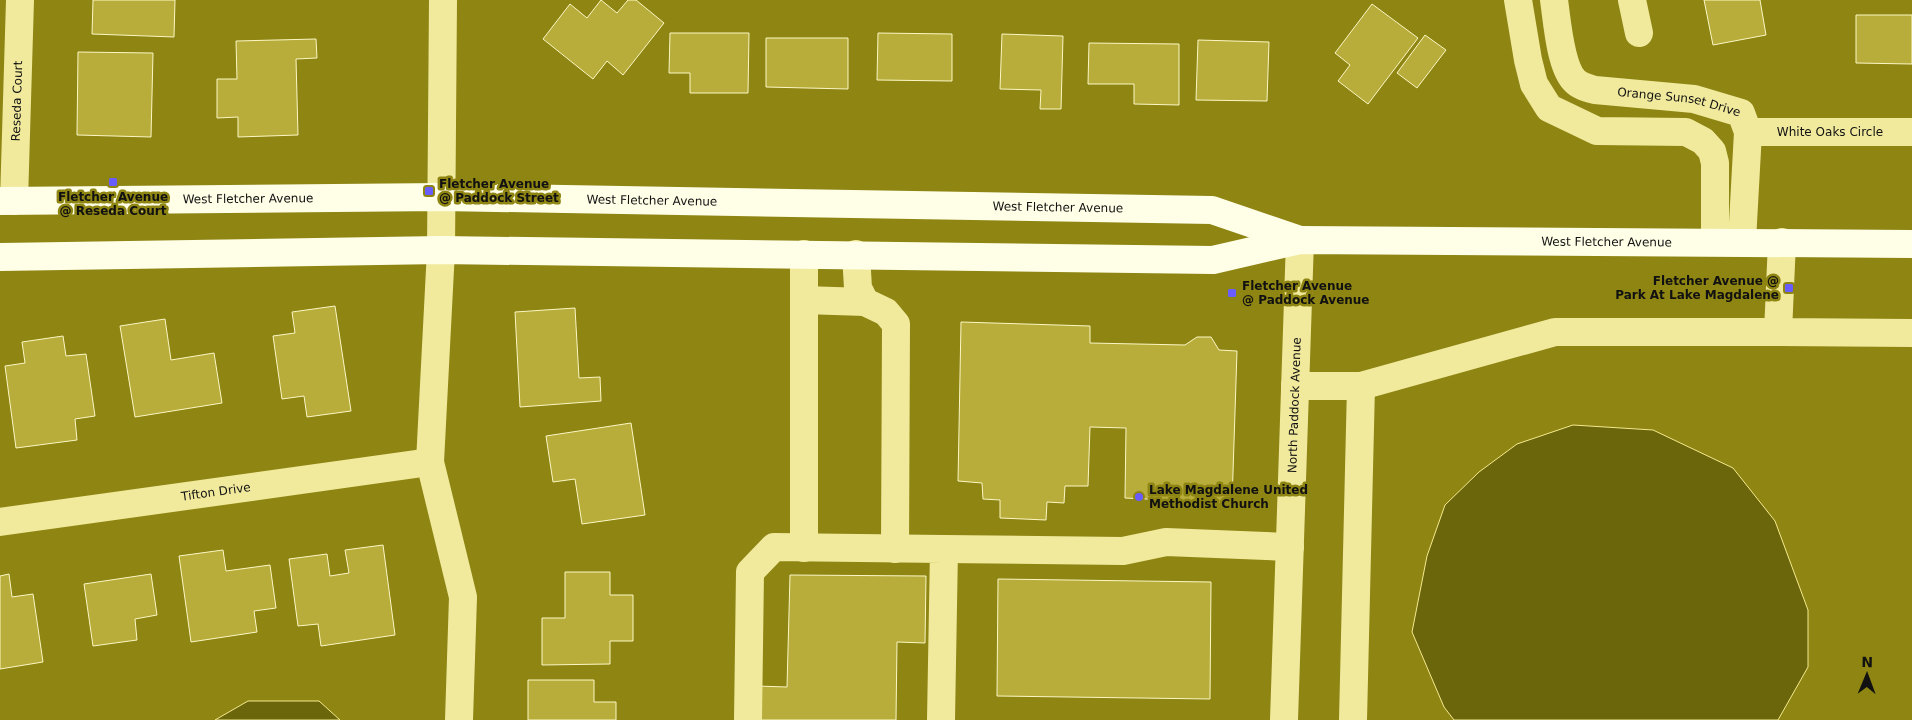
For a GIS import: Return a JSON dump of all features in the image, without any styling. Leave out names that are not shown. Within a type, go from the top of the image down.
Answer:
[{"type":"main road","name":"West Fletcher Avenue","points":[[7,201],[442,197],[1212,210],[1300,240]]},
{"type":"main road","name":"West Fletcher Avenue","points":[[0,256],[442,250],[1213,260],[1300,240],[1912,244]]},
{"type":"street","name":"Reseda Court","points":[[7,201],[20,0]]},
{"type":"street","points":[[443,0],[442,250],[430,462],[463,597],[459,720]]},
{"type":"street","name":"Orange Sunset Drive","points":[[1518,0],[1534,84],[1549,108],[1597,131],[1686,132],[1703,141],[1712,151],[1729,242]]},
{"type":"street","name":"Orange Sunset Drive","points":[[1554,0],[1565,66],[1574,80],[1582,86],[1595,90],[1694,99],[1741,114],[1748,132],[1729,242]]},
{"type":"street","points":[[1632,0],[1639,33]]},
{"type":"street","name":"White Oaks Circle","points":[[1748,132],[1912,132]]},
{"type":"street","name":"North Paddock Avenue","points":[[1284,720],[1300,240]]},
{"type":"street","points":[[1778,332],[1782,242]]},
{"type":"street","points":[[804,254],[804,548]]},
{"type":"street","points":[[856,254],[858,288],[865,302]]},
{"type":"street","points":[[804,300],[865,302],[886,312],[896,324],[895,549]]},
{"type":"street","points":[[1296,386],[1361,386],[1555,332],[1912,333]]},
{"type":"street","points":[[1353,720],[1361,386]]},
{"type":"street","name":"Tifton Drive","points":[[0,522],[430,462]]},
{"type":"street","points":[[748,720],[750,572],[774,547],[1123,551],[1166,542],[1290,547]]},
{"type":"street","points":[[940,720],[944,549]]},
{"type":"shaded area","points":[[1573,425],[1653,430],[1733,468],[1775,521],[1808,610],[1808,667],[1778,720],[1454,720],[1444,707],[1412,632],[1427,556],[1445,505],[1479,472],[1517,444]]},
{"type":"shaded area","points":[[248,701],[319,701],[340,720],[215,720]]},
{"type":"building","points":[[93,0],[175,0],[174,37],[92,34]]},
{"type":"building","points":[[601,0],[617,13],[628,0],[636,0],[664,23],[623,75],[607,61],[593,79],[543,39],[570,4],[587,18]]},
{"type":"building","points":[[1704,0],[1760,0],[1766,35],[1713,45]]},
{"type":"building","points":[[1372,4],[1418,38],[1368,104],[1338,81],[1350,65],[1335,53]]},
{"type":"building","points":[[1856,15],[1912,15],[1912,64],[1856,63]]},
{"type":"building","points":[[670,33],[749,33],[748,93],[690,93],[690,73],[669,73]]},
{"type":"building","points":[[878,33],[952,34],[952,81],[877,80]]},
{"type":"building","points":[[1002,34],[1063,36],[1061,109],[1040,109],[1041,90],[1000,89]]},
{"type":"building","points":[[1425,35],[1446,50],[1417,88],[1397,73]]},
{"type":"building","points":[[766,38],[848,38],[848,89],[766,87]]},
{"type":"building","points":[[316,39],[317,58],[296,59],[298,135],[238,137],[238,117],[217,118],[217,79],[237,79],[236,41]]},
{"type":"building","points":[[1198,40],[1269,42],[1267,101],[1196,100]]},
{"type":"building","points":[[1089,43],[1179,44],[1179,105],[1134,104],[1134,84],[1088,84]]},
{"type":"building","points":[[78,52],[153,53],[151,137],[77,135]]},
{"type":"building","points":[[335,306],[351,411],[307,417],[304,396],[282,399],[273,336],[295,333],[292,312]]},
{"type":"building","points":[[575,308],[579,378],[600,377],[601,401],[520,407],[515,312]]},
{"type":"building","points":[[165,319],[171,360],[214,353],[222,403],[135,417],[120,326]]},
{"type":"building","points":[[961,322],[1090,326],[1090,343],[1185,345],[1197,337],[1211,337],[1219,350],[1237,351],[1232,503],[1125,498],[1126,428],[1090,427],[1088,486],[1065,486],[1064,503],[1047,502],[1046,520],[1000,518],[1000,500],[983,499],[982,483],[958,481]]},
{"type":"building","points":[[63,336],[66,356],[86,354],[95,416],[75,419],[77,440],[16,448],[5,366],[25,363],[22,342]]},
{"type":"building","points":[[631,423],[645,515],[582,524],[575,479],[553,482],[546,436]]},
{"type":"building","points":[[383,545],[395,635],[321,646],[318,624],[298,626],[289,559],[327,554],[330,576],[349,573],[345,550]]},
{"type":"building","points":[[223,550],[226,571],[270,565],[276,608],[254,611],[257,632],[191,642],[179,556]]},
{"type":"building","points":[[565,572],[610,572],[610,595],[633,595],[633,641],[610,641],[610,664],[542,665],[542,618],[565,618]]},
{"type":"building","points":[[9,574],[12,597],[33,594],[43,662],[0,669],[0,576]]},
{"type":"building","points":[[151,574],[157,615],[135,619],[137,640],[93,646],[84,584]]},
{"type":"building","points":[[790,575],[926,576],[925,643],[897,642],[896,720],[755,720],[756,686],[787,687]]},
{"type":"building","points":[[998,579],[1211,582],[1210,699],[997,696]]},
{"type":"building","points":[[528,680],[594,680],[594,702],[616,702],[616,720],[528,720]]},
{"type":"place","name":"Fletcher Avenue @ Reseda Court","points":[[113,182]]},
{"type":"place","name":"Fletcher Avenue @ Paddock Street","points":[[429,191]]},
{"type":"place","name":"Fletcher Avenue @ Park At Lake Magdalene","points":[[1789,288]]},
{"type":"place","name":"Fletcher Avenue @ Paddock Avenue","points":[[1232,293]]},
{"type":"place","name":"Lake Magdalene United Methodist Church","points":[[1139,497]]}]
